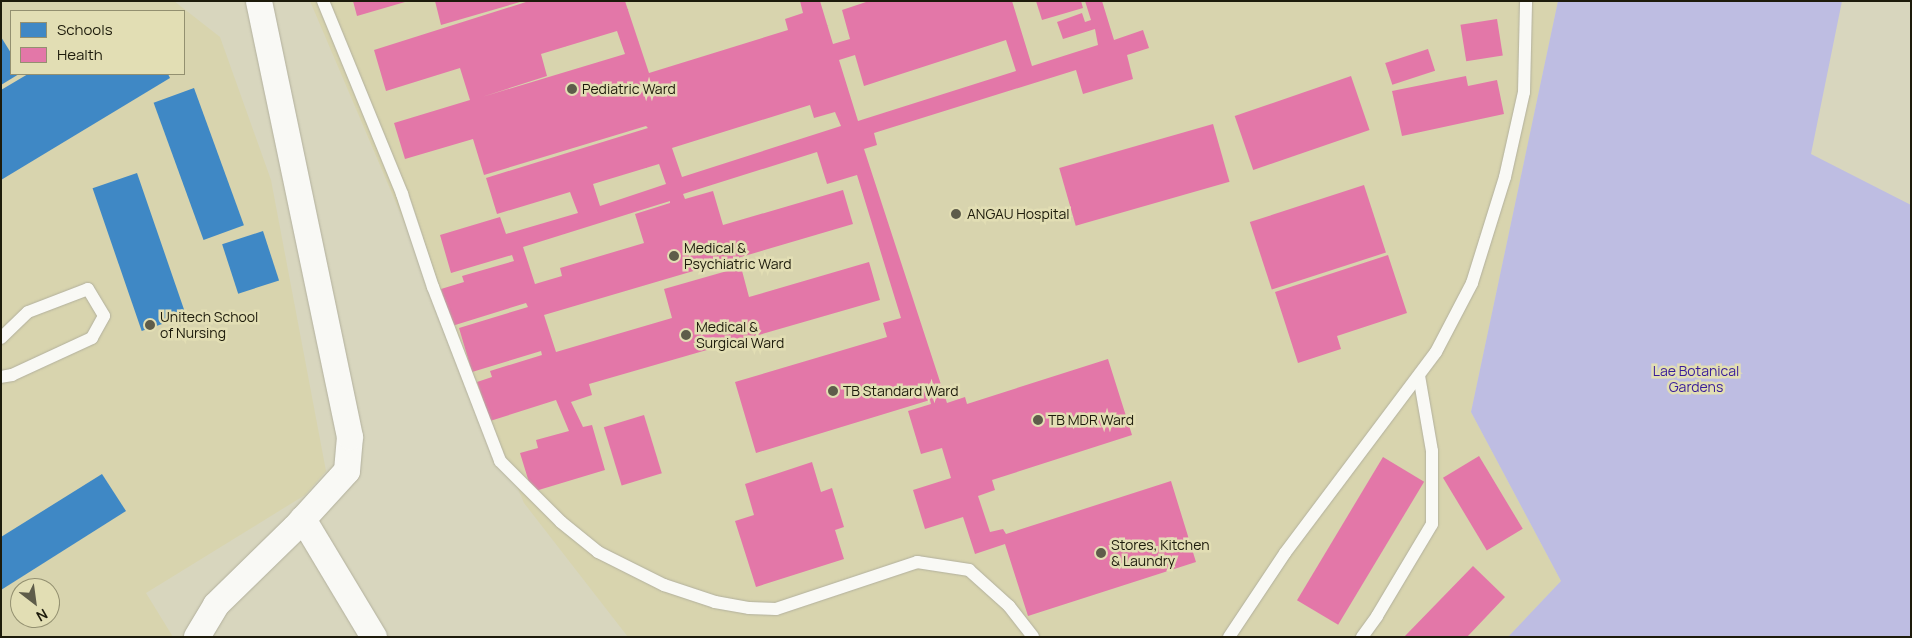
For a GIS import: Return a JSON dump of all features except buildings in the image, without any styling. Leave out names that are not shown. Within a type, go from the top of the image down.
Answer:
[{"type":"street","points":[[197,637],[216,605],[303,519],[347,471],[350,437],[259,1]]},
{"type":"street","points":[[303,519],[374,637]]},
{"type":"lane","points":[[323,1],[402,194],[433,287],[500,461],[561,522],[598,552],[664,585],[715,602],[749,608],[776,609],[917,562],[968,570],[1009,606],[1033,637]]},
{"type":"lane","points":[[1229,637],[1285,553],[1436,352],[1472,283],[1505,177],[1524,92],[1526,1]]},
{"type":"lane","points":[[1,338],[28,312],[88,290],[104,316],[92,338],[12,375],[1,377]]},
{"type":"lane","points":[[1362,637],[1378,616],[1432,524],[1432,451],[1419,376]]},
{"type":"shaded area","name":"Unitech School of Nursing","points":[[1,1],[174,1],[220,37],[271,180],[326,471],[305,495],[146,593],[173,637],[1,637]]},
{"type":"shaded area","name":"ANGAU Hospital","points":[[310,1],[1558,1],[1471,412],[1561,581],[1508,637],[628,637],[524,503]]},
{"type":"green space","name":"Lae Botanical Gardens","points":[[1558,1],[1842,1],[1811,154],[1911,205],[1911,637],[1508,637],[1561,581],[1471,412]]},
{"type":"place","name":"Pediatric Ward","points":[[572,89]]},
{"type":"place","name":"ANGAU Hospital","points":[[956,214]]},
{"type":"place","name":"Medical & Psychiatric Ward","points":[[674,256]]},
{"type":"place","name":"Unitech School of Nursing","points":[[150,325]]},
{"type":"place","name":"Medical & Surgical Ward","points":[[686,335]]},
{"type":"place","name":"TB Standard Ward","points":[[833,391]]},
{"type":"place","name":"TB MDR Ward","points":[[1038,420]]},
{"type":"place","name":"Stores, Kitchen & Laundry","points":[[1101,553]]}]
